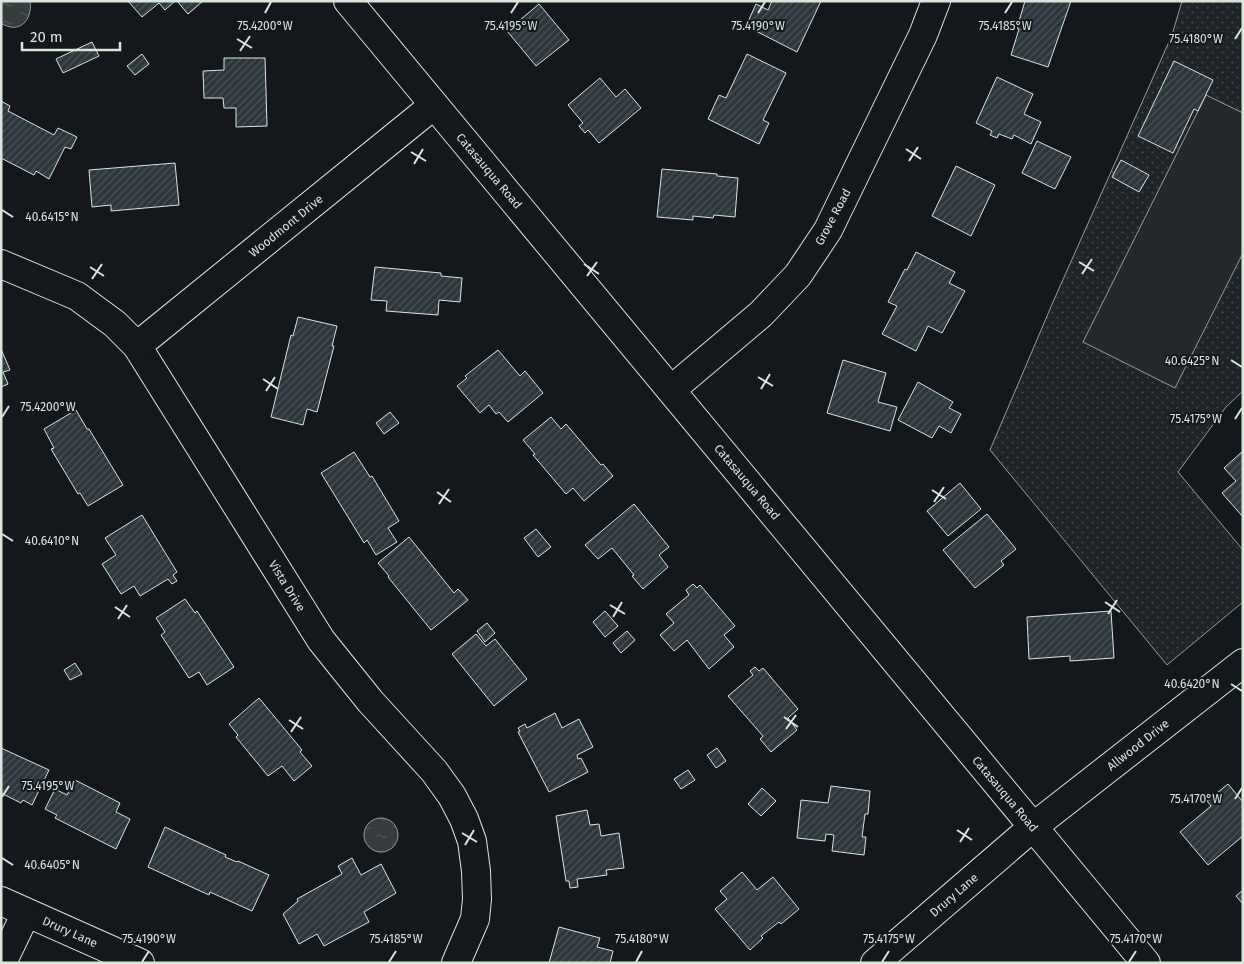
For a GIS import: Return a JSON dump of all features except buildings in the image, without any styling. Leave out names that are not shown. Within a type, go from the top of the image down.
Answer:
[{"type":"street","name":"Catasauqua Road","points":[[348,1],[1146,963]]},
{"type":"street","name":"Grove Road","points":[[671,390],[761,314],[798,275],[828,230],[923,35],[936,1]]},
{"type":"street","name":"Woodmont Drive","points":[[137,346],[434,105]]},
{"type":"street","name":"Vista Drive","points":[[1,264],[77,296],[115,324],[137,346],[321,640],[370,701],[434,771],[452,796],[464,819],[472,841],[476,880],[475,918],[456,963]]},
{"type":"street","name":"Allwood Drive","points":[[1033,828],[1243,663]]},
{"type":"street","name":"Drury Lane","points":[[875,963],[1033,828]]},
{"type":"street","name":"Drury Lane","points":[[1,901],[140,963]]},
{"type":"street","points":[[2,963],[26,913]]},
{"type":"shaded area","points":[[1182,1],[1243,1],[1243,391],[1226,407],[1178,472],[1243,550],[1243,602],[1167,665],[990,450],[1053,302],[1172,35]]},
{"type":"shaded area","points":[[1206,95],[1243,113],[1243,253],[1175,388],[1083,342]]},
{"type":"water","points":[[1,1],[30,1],[29,14],[23,24],[14,27],[1,23]]},
{"type":"water","points":[[381,818],[388,819],[393,823],[397,828],[397,842],[393,847],[388,851],[381,852],[374,851],[369,847],[365,842],[364,835],[365,828],[369,823],[374,819]]}]
